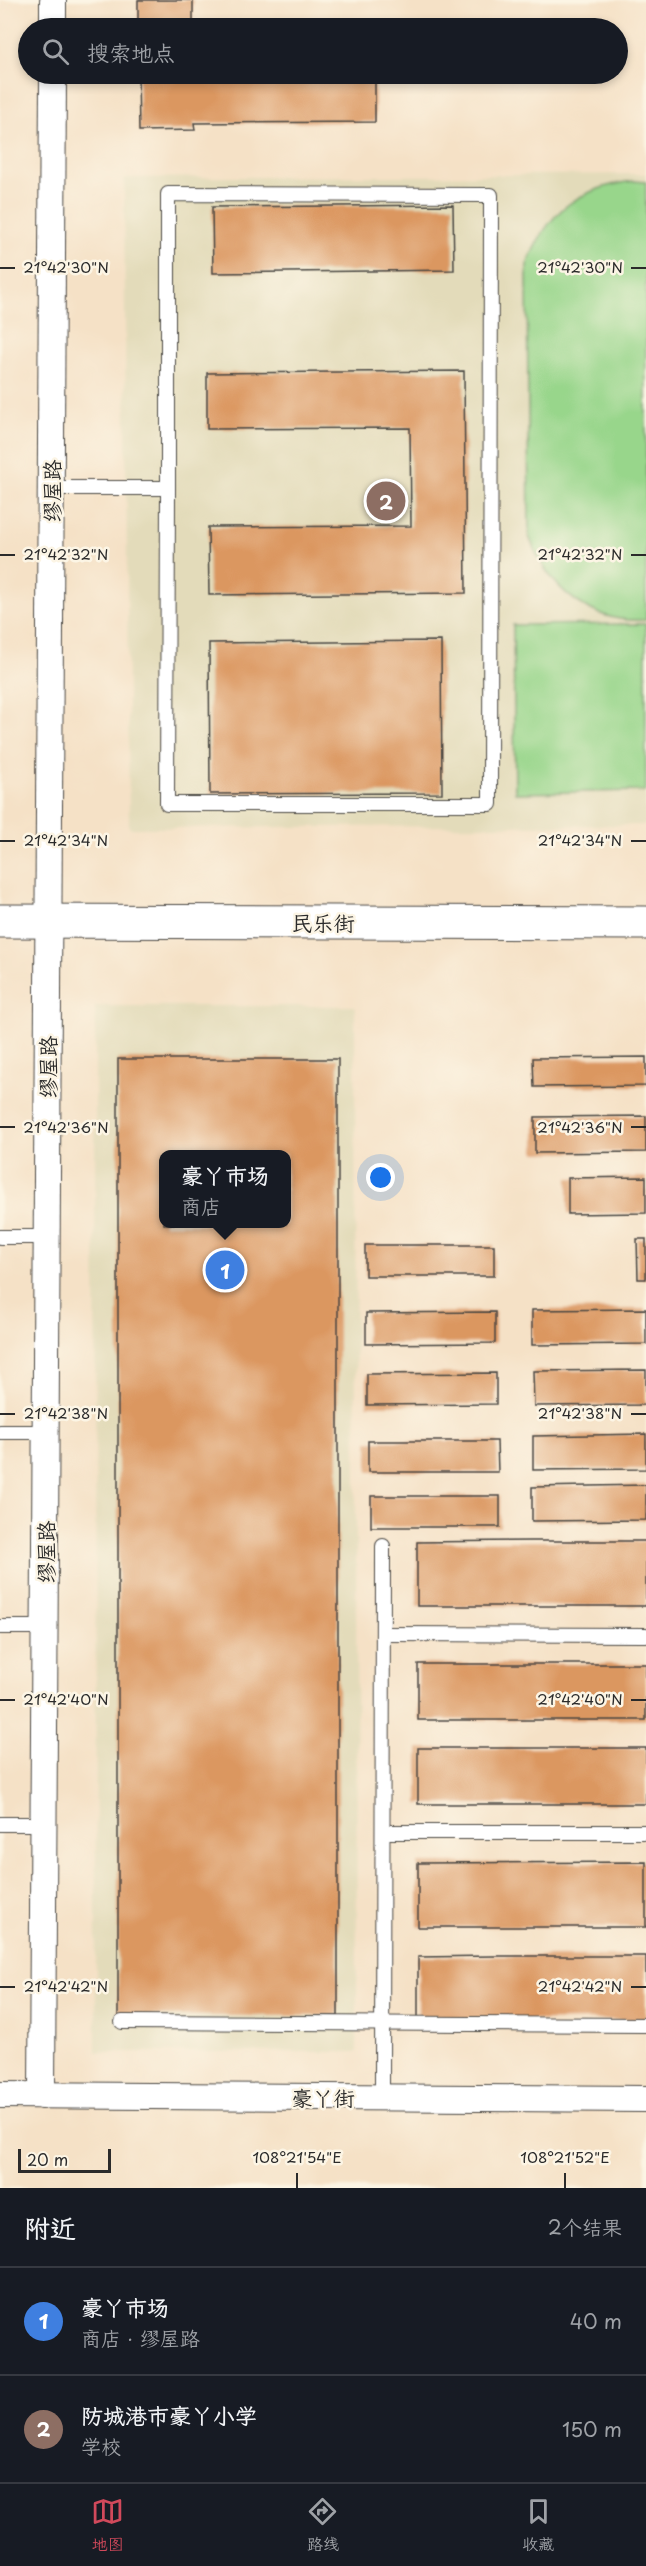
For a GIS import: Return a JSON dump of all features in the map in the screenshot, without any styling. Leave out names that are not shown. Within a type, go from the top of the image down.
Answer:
[{"type":"street","points":[[53,0],[53,18]]},
{"type":"street","name":"缪屋路","points":[[42,2096],[53,84]]},
{"type":"street","name":"民乐街","points":[[0,921],[646,923]]},
{"type":"street","name":"豪丫街","points":[[0,2095],[646,2099]]},
{"type":"lane","points":[[168,194],[491,195],[490,804],[167,804],[168,488],[168,194]]},
{"type":"lane","points":[[51,488],[168,488]]},
{"type":"lane","points":[[0,1236],[46,1237]]},
{"type":"lane","points":[[0,1432],[45,1432]]},
{"type":"lane","points":[[382,2098],[383,1546]]},
{"type":"lane","points":[[0,1627],[44,1627]]},
{"type":"lane","points":[[383,1634],[646,1635]]},
{"type":"lane","points":[[0,1824],[44,1824]]},
{"type":"lane","points":[[383,1832],[646,1832]]},
{"type":"lane","points":[[122,2022],[646,2025]]},
{"type":"shaded area","points":[[646,174],[646,825],[129,828],[124,178]]},
{"type":"shaded area","points":[[95,1006],[355,1006],[357,2052],[96,2052]]},
{"type":"green space","points":[[634,181],[646,182],[646,620],[625,620],[606,616],[573,599],[547,571],[529,536],[527,265],[544,230],[567,206],[596,190]]},
{"type":"green space","points":[[646,624],[646,791],[515,793],[513,625]]},
{"type":"building","points":[[138,0],[193,0],[193,18],[138,18]]},
{"type":"building","points":[[138,84],[375,84],[375,122],[194,123],[195,130],[139,131]]},
{"type":"building","points":[[453,205],[454,270],[213,273],[212,207]]},
{"type":"building","points":[[464,371],[466,593],[209,595],[208,527],[411,526],[410,428],[207,429],[207,373]]},
{"type":"building","points":[[441,641],[442,793],[210,794],[209,643]]},
{"type":"building","points":[[646,1057],[646,1086],[534,1087],[533,1058]]},
{"type":"building","points":[[118,1059],[338,1059],[338,2016],[118,2016]]},
{"type":"building","points":[[646,1116],[646,1152],[535,1153],[535,1117]]},
{"type":"building","points":[[646,1177],[646,1213],[568,1214],[568,1178]]},
{"type":"building","points":[[637,1239],[646,1239],[646,1279],[638,1279]]},
{"type":"building","points":[[365,1245],[494,1245],[494,1276],[365,1276]]},
{"type":"building","points":[[646,1309],[646,1344],[532,1345],[532,1310]]},
{"type":"building","points":[[495,1312],[495,1343],[366,1344],[366,1313]]},
{"type":"building","points":[[646,1370],[646,1405],[534,1406],[533,1371]]},
{"type":"building","points":[[496,1373],[496,1404],[367,1405],[367,1374]]},
{"type":"building","points":[[646,1434],[646,1469],[533,1470],[533,1436]]},
{"type":"building","points":[[368,1441],[497,1441],[498,1472],[368,1472]]},
{"type":"building","points":[[646,1485],[646,1520],[532,1521],[532,1487]]},
{"type":"building","points":[[371,1496],[500,1496],[500,1527],[371,1527]]},
{"type":"building","points":[[646,1541],[646,1606],[417,1606],[417,1542]]},
{"type":"building","points":[[418,1664],[646,1664],[646,1720],[418,1720]]},
{"type":"building","points":[[418,1748],[646,1748],[646,1804],[418,1804]]},
{"type":"building","points":[[646,1862],[646,1927],[418,1927],[418,1863]]},
{"type":"building","points":[[646,1956],[646,2020],[418,2021],[418,1957]]},
{"type":"place","name":"防城港市豪丫小学","points":[[386,501]]},
{"type":"place","name":"豪丫市场","points":[[225,1270]]}]
